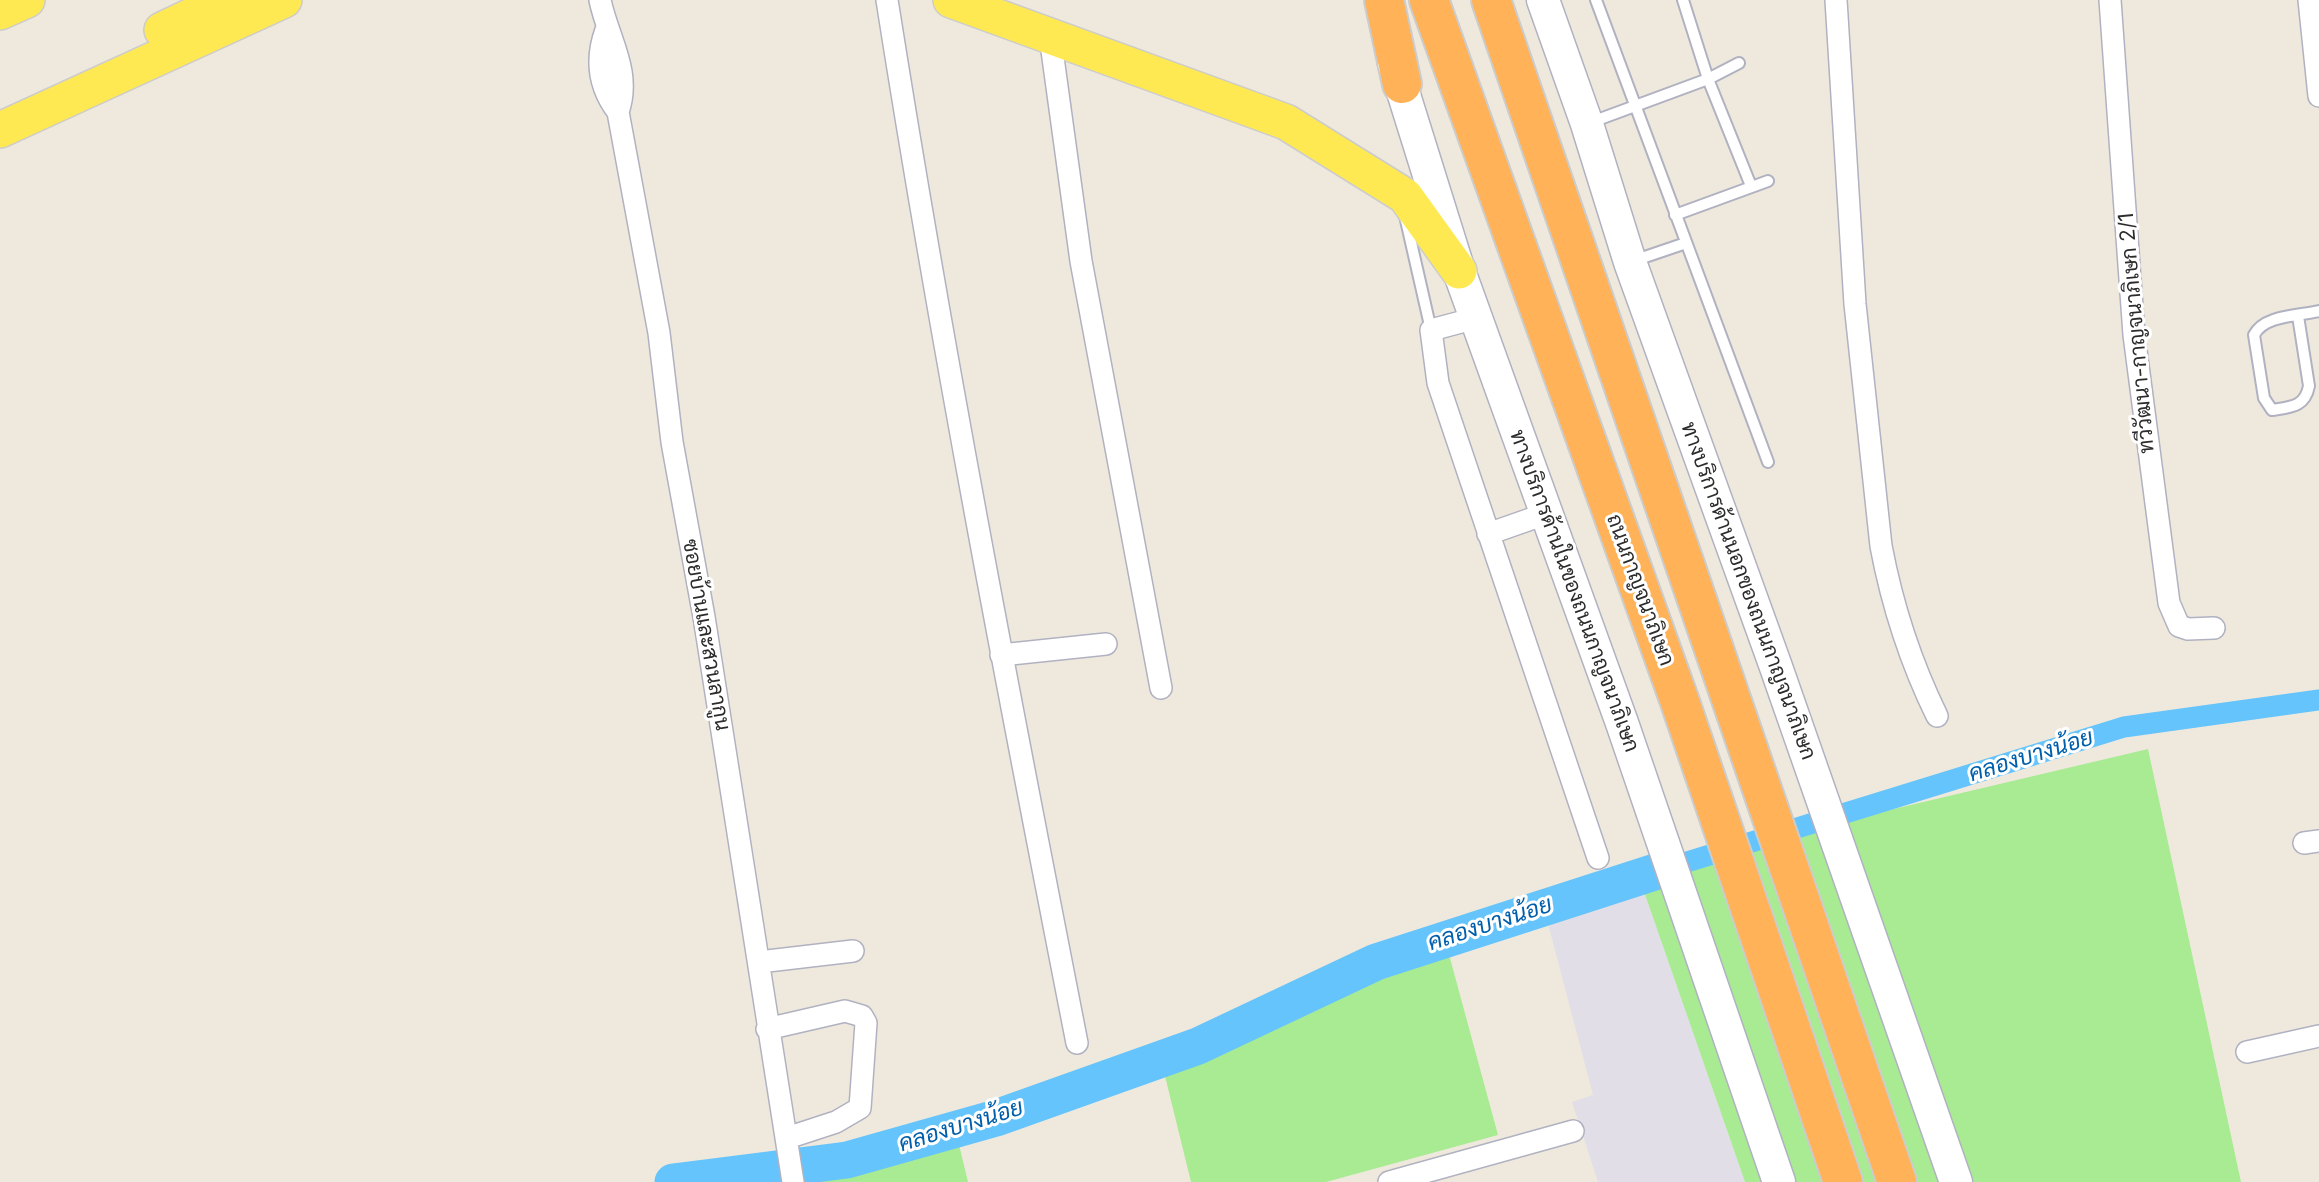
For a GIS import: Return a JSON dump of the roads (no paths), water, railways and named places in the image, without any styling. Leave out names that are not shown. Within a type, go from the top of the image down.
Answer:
[{"type":"highway","points":[[1384,0],[1402,84]]},
{"type":"highway","name":"ถนนกาญจนาภิเษก","points":[[1429,0],[1680,702],[1843,1182]]},
{"type":"highway","points":[[1494,5],[1897,1182]]},
{"type":"main road","points":[[0,12],[27,0]]},
{"type":"main road","points":[[0,108],[225,0]]},
{"type":"main road","points":[[0,130],[284,0]]},
{"type":"main road","name":"ทางบริการด้านในของถนนกาญจนาภิเษก","points":[[1370,0],[1402,84],[1459,271],[1622,723],[1779,1182]]},
{"type":"main road","name":"ทางบริการด้านนอกของถนนกาญจนาภิเษก","points":[[1543,0],[1587,124],[1630,262],[1776,667],[1956,1182]]},
{"type":"main road","points":[[960,2],[1286,122],[1405,196],[1459,271]]},
{"type":"street","name":"ซอยบ้านและสวนลากูน","points":[[600,0],[606,30],[599,56],[603,89],[618,112],[659,333],[672,442],[793,1182]]},
{"type":"street","points":[[887,0],[911,152],[1001,655],[1077,1043]]},
{"type":"street","points":[[1836,0],[1854,304],[1881,546],[1907,646],[1937,716]]},
{"type":"street","name":"ทวีวัฒนา-กาญจนาภิเษก 2/1","points":[[2110,0],[2134,335],[2169,603],[2179,626],[2188,629],[2214,628]]},
{"type":"street","points":[[2309,0],[2319,96]]},
{"type":"street","points":[[1050,36],[1081,261],[1161,688]]},
{"type":"street","points":[[1476,318],[1431,330],[1438,383],[1598,858]]},
{"type":"street","points":[[1488,534],[1545,514]]},
{"type":"street","points":[[1001,655],[1106,644]]},
{"type":"street","points":[[759,962],[853,951]]},
{"type":"street","points":[[767,1029],[845,1011],[862,1016],[866,1023],[860,1108],[788,1148]]},
{"type":"street","points":[[2247,1052],[2319,1036]]},
{"type":"street","points":[[1389,1182],[1573,1131]]},
{"type":"lane","points":[[1596,0],[1768,462]]},
{"type":"lane","points":[[1683,0],[1708,79],[1751,186]]},
{"type":"lane","points":[[1587,124],[1708,79],[1738,64]]},
{"type":"lane","points":[[1675,215],[1768,181]]},
{"type":"lane","points":[[1405,196],[1405,220],[1412,260],[1431,330]]},
{"type":"lane","points":[[1630,262],[1686,243]]},
{"type":"lane","points":[[2298,316],[2309,386],[2307,394],[2298,405],[2272,410],[2264,398],[2254,335],[2258,327],[2266,322],[2319,312]]},
{"type":"waterway","name":"คลองบางน้อย","points":[[1661,870],[2124,727],[2319,700]]},
{"type":"waterway","name":"คลองบางน้อย","points":[[673,1182],[847,1160],[996,1118],[1198,1046],[1376,962],[1661,870]]}]
